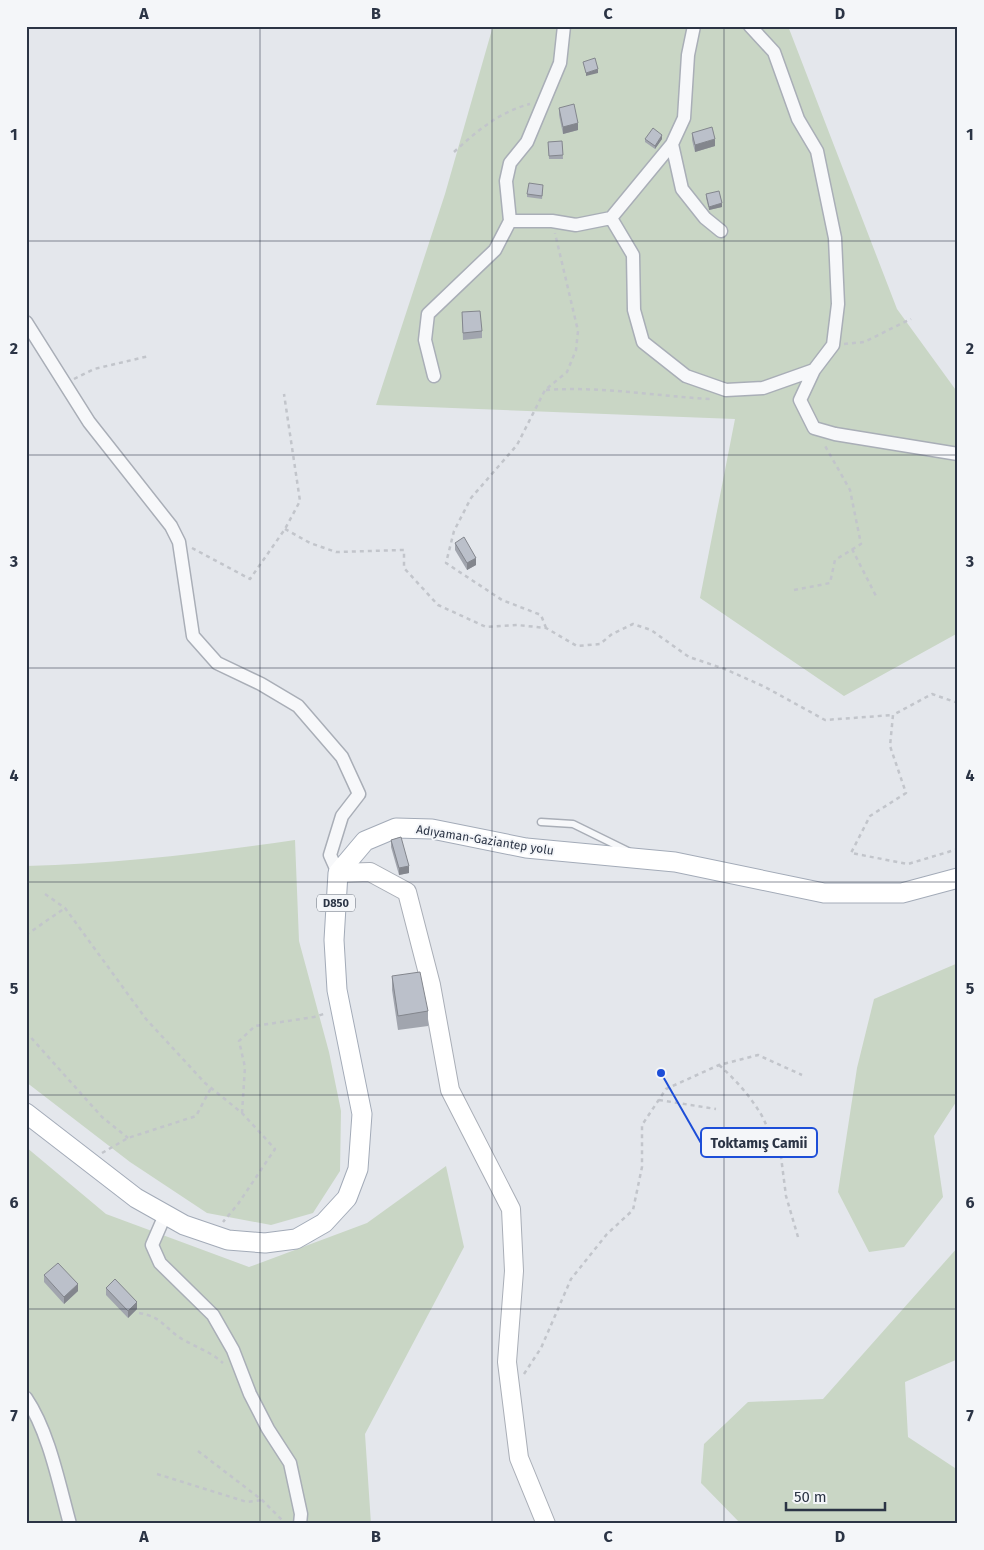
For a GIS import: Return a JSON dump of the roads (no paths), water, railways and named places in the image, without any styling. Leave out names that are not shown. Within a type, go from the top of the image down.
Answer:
[{"type":"main road","name":"Adıyaman-Gaziantep yolu","points":[[338,873],[365,841],[396,828],[432,829],[526,848],[675,862],[824,893],[902,893],[958,878]]},
{"type":"main road","name":"D850","points":[[26,1113],[136,1198],[184,1225],[228,1240],[265,1243],[296,1239],[324,1222],[347,1198],[358,1169],[362,1114],[337,990],[334,940],[338,873]]},
{"type":"street","points":[[434,376],[426,340],[428,314],[495,250],[510,221],[506,181],[510,162],[527,142],[560,63],[564,26]]},
{"type":"street","points":[[510,221],[552,221],[576,225],[611,218],[672,144],[684,118],[688,55],[694,26]]},
{"type":"street","points":[[750,26],[774,52],[798,119],[817,151],[835,238],[838,304],[833,345],[814,370],[800,400],[814,428],[835,434],[958,454]]},
{"type":"street","points":[[672,144],[682,188],[705,218],[721,232]]},
{"type":"street","points":[[611,218],[633,255],[634,310],[643,342],[686,376],[726,390],[763,388],[814,370]]},
{"type":"street","points":[[26,322],[89,422],[172,526],[179,542],[193,636],[217,663],[261,684],[298,706],[342,757],[359,794],[342,816],[330,854],[338,873],[370,872],[407,892],[431,985],[450,1090],[511,1209],[514,1271],[507,1362],[519,1458],[546,1524]]},
{"type":"street","points":[[165,1215],[152,1245],[160,1263],[213,1314],[233,1350],[250,1394],[268,1429],[290,1462],[301,1514],[300,1524]]},
{"type":"street","points":[[26,1398],[34,1410],[58,1479],[70,1524]]},
{"type":"lane","points":[[540,822],[573,824],[645,859]]},
{"type":"place","name":"Toktamış Camii","points":[[661,1073]]}]
